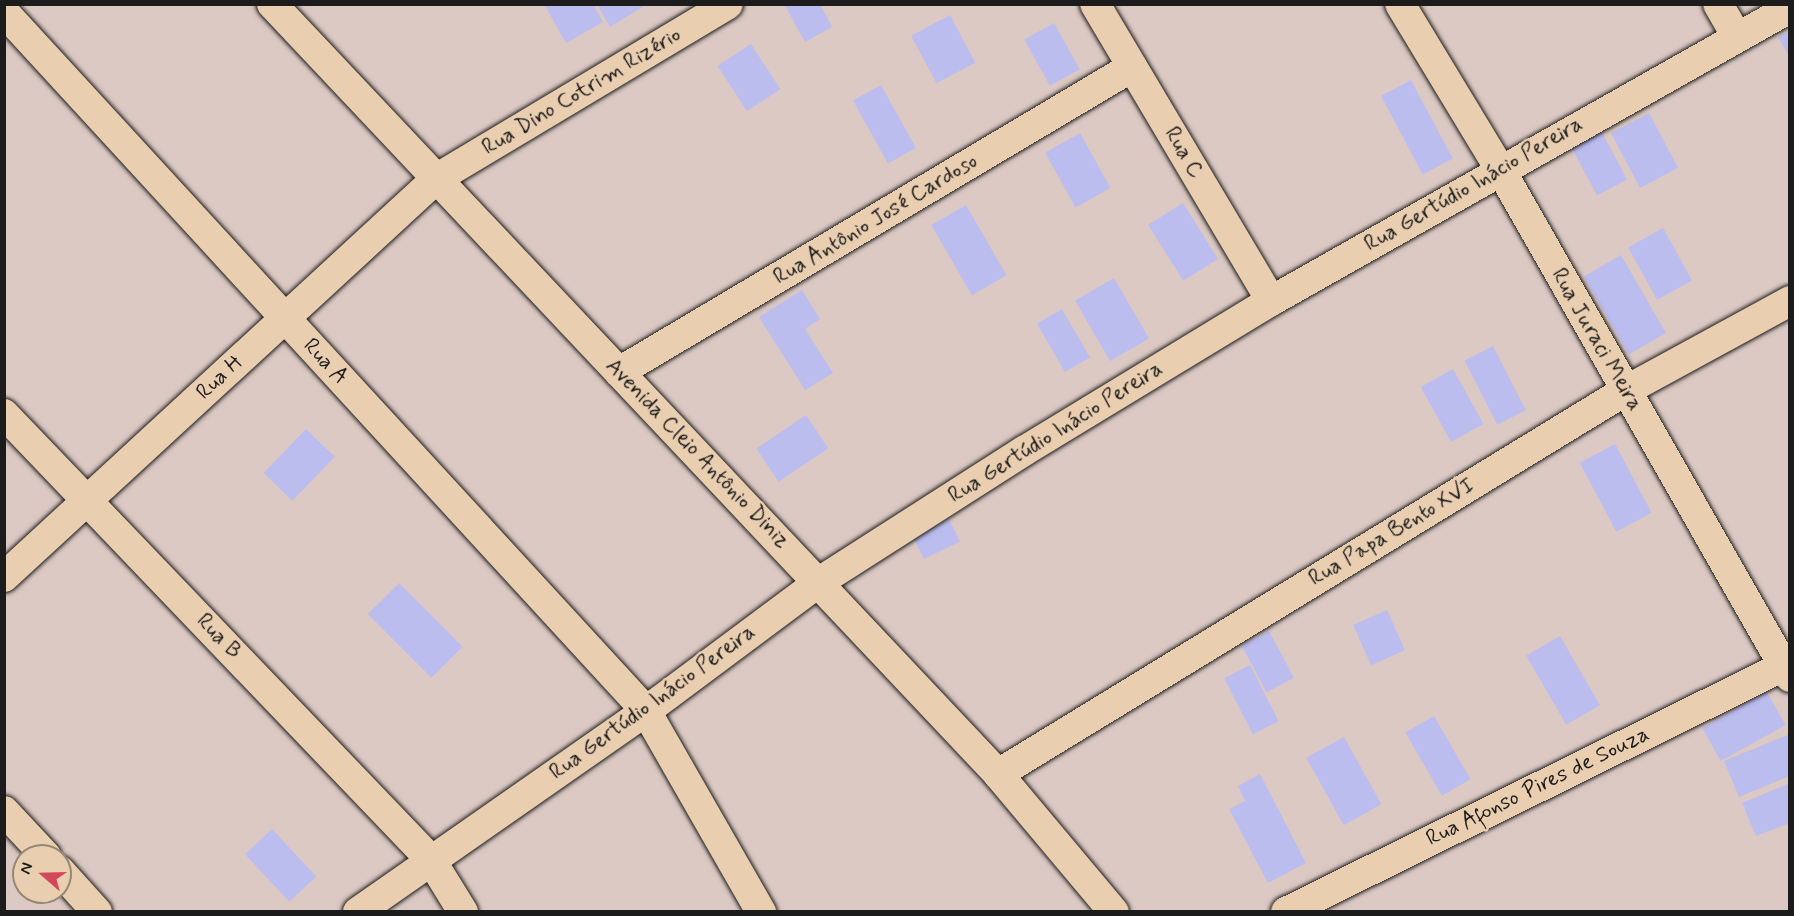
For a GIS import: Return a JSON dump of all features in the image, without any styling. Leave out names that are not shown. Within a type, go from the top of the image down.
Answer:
[{"type":"street","name":"Avenida Cleio Antônio Diniz","points":[[272,4],[998,774],[1114,912]]},
{"type":"street","name":"Rua Dino Cotrim Rizério","points":[[436,179],[728,4]]},
{"type":"street","name":"Rua C","points":[[1095,4],[1271,301]]},
{"type":"street","name":"Rua Juraci Meira","points":[[1400,4],[1500,169],[1624,391],[1788,668]]},
{"type":"street","points":[[1718,4],[1737,37]]},
{"type":"street","name":"Rua Gertúdio Inácio Pereira","points":[[358,912],[646,711],[819,582],[1024,451],[1271,301],[1500,169],[1790,8]]},
{"type":"street","name":"Rua A","points":[[4,12],[646,711],[761,912]]},
{"type":"street","name":"Rua Antônio José Cardoso","points":[[619,372],[1132,68]]},
{"type":"street","name":"Rua H","points":[[4,577],[436,179]]},
{"type":"street","name":"Rua Papa Bento XVI","points":[[998,774],[1624,391],[1790,301]]},
{"type":"street","name":"Rua B","points":[[4,414],[431,860],[463,912]]},
{"type":"street","name":"Rua Afonso Pires de Souza","points":[[1286,912],[1788,668]]},
{"type":"street","points":[[4,811],[35,844]]},
{"type":"street","points":[[72,884],[97,912]]},
{"type":"building","points":[[544,4],[593,4],[603,22],[566,43]]},
{"type":"building","points":[[597,4],[647,4],[610,27]]},
{"type":"building","points":[[784,4],[820,4],[832,27],[805,42]]},
{"type":"building","points":[[950,15],[975,63],[937,83],[911,36]]},
{"type":"building","points":[[1054,23],[1080,69],[1050,86],[1024,39]]},
{"type":"building","points":[[1790,31],[1790,58],[1778,37]]},
{"type":"building","points":[[751,44],[780,89],[747,111],[717,66]]},
{"type":"building","points":[[1411,80],[1453,159],[1423,175],[1381,96]]},
{"type":"building","points":[[881,85],[916,148],[888,163],[853,101]]},
{"type":"building","points":[[1649,113],[1678,168],[1640,188],[1611,133]]},
{"type":"building","points":[[1597,123],[1627,180],[1597,195],[1567,139]]},
{"type":"building","points":[[1080,133],[1111,188],[1076,207],[1045,152]]},
{"type":"building","points":[[1183,203],[1218,259],[1183,281],[1148,225]]},
{"type":"building","points":[[966,205],[1006,275],[972,295],[931,225]]},
{"type":"building","points":[[1663,228],[1692,280],[1657,300],[1628,247]]},
{"type":"building","points":[[1621,255],[1666,333],[1629,354],[1584,276]]},
{"type":"building","points":[[1114,278],[1149,339],[1110,361],[1075,301]]},
{"type":"building","points":[[802,290],[820,319],[805,329],[833,373],[805,390],[759,317]]},
{"type":"building","points":[[1062,309],[1090,357],[1065,372],[1037,324]]},
{"type":"building","points":[[1493,346],[1526,410],[1497,425],[1464,361]]},
{"type":"building","points":[[1453,369],[1484,424],[1451,442],[1421,387]]},
{"type":"building","points":[[806,415],[828,448],[779,482],[756,449]]},
{"type":"building","points":[[306,429],[335,457],[292,501],[264,473]]},
{"type":"building","points":[[1615,444],[1652,513],[1616,532],[1580,463]]},
{"type":"building","points":[[949,519],[960,541],[924,559],[913,537]]},
{"type":"building","points":[[399,583],[463,647],[432,678],[368,614]]},
{"type":"building","points":[[1387,610],[1405,650],[1371,665],[1353,625]]},
{"type":"building","points":[[1269,631],[1294,678],[1267,692],[1242,646]]},
{"type":"building","points":[[1560,636],[1600,705],[1566,725],[1526,656]]},
{"type":"building","points":[[1250,665],[1279,721],[1253,734],[1224,678]]},
{"type":"building","points":[[1767,692],[1785,725],[1721,761],[1702,728]]},
{"type":"building","points":[[1434,716],[1470,779],[1442,796],[1405,732]]},
{"type":"building","points":[[1790,734],[1790,776],[1739,797],[1724,761]]},
{"type":"building","points":[[1344,737],[1381,804],[1344,825],[1306,758]]},
{"type":"building","points":[[1260,774],[1306,863],[1268,883],[1229,809],[1245,801],[1238,786]]},
{"type":"building","points":[[1790,783],[1790,823],[1756,836],[1742,803]]},
{"type":"building","points":[[272,829],[316,877],[289,902],[245,854]]}]
